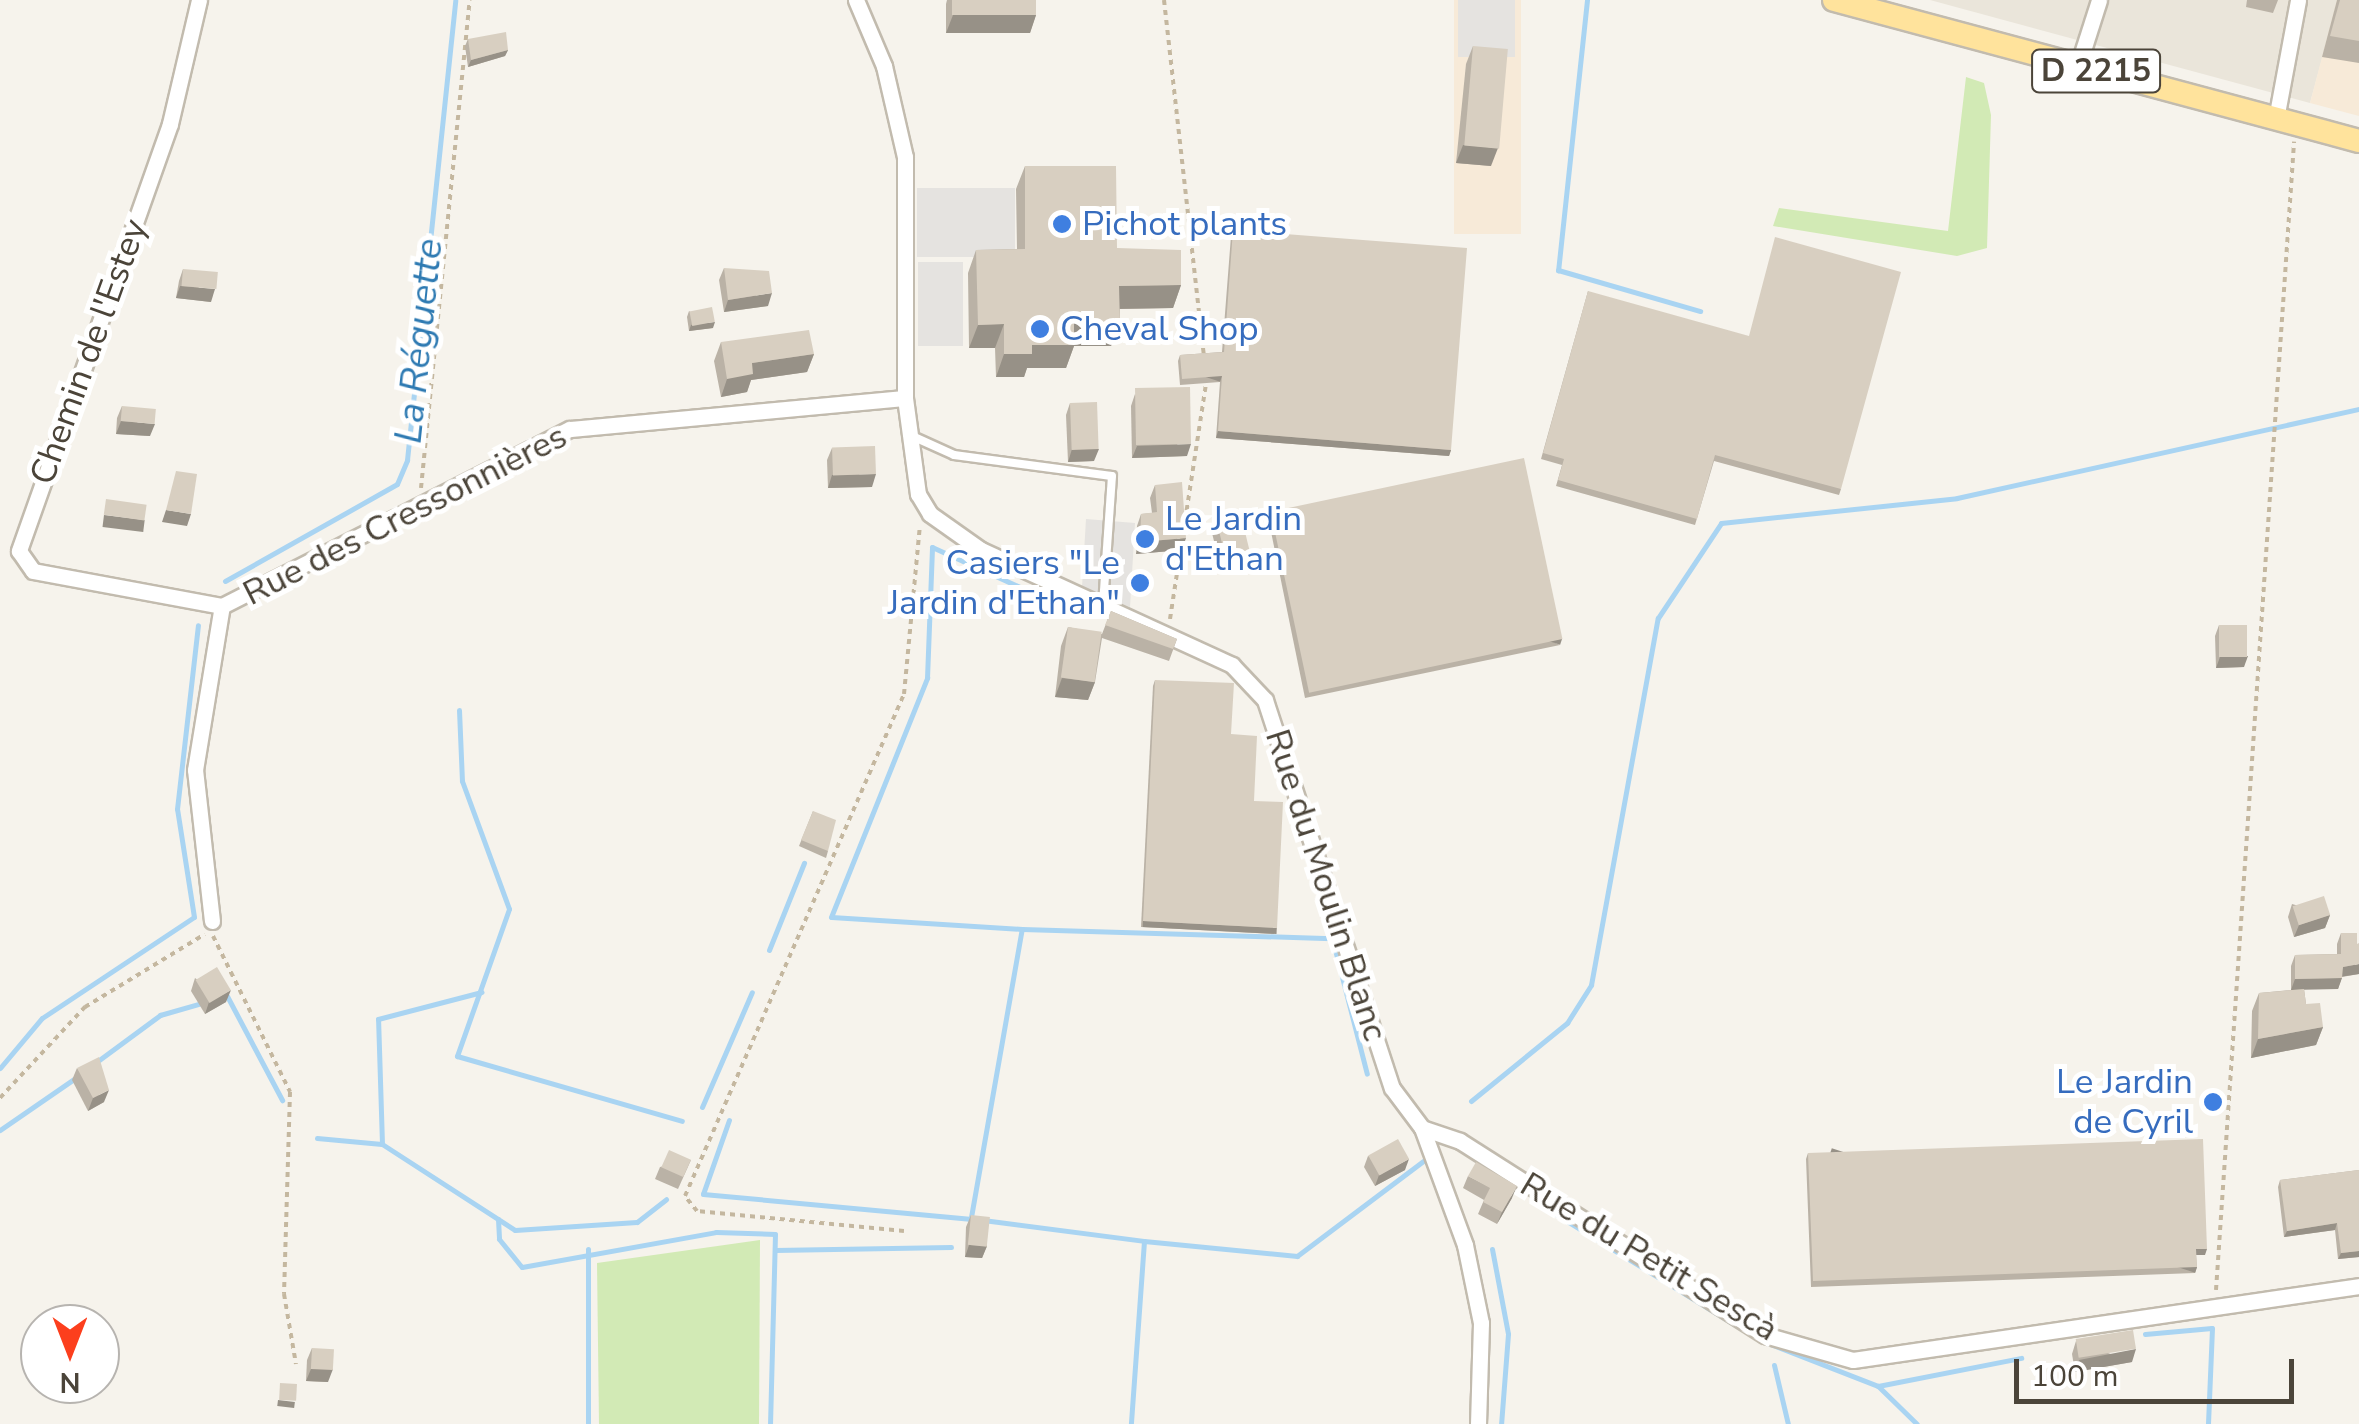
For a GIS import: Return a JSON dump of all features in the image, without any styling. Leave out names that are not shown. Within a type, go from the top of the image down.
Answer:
[{"type":"main road","name":"D 2215","points":[[1834,0],[2359,141]]},
{"type":"street","name":"Chemin de l'Estey","points":[[199,0],[170,124],[19,551],[33,571],[222,606]]},
{"type":"street","points":[[856,0],[884,66],[905,157],[905,398],[911,473],[930,514]]},
{"type":"street","points":[[2078,66],[2099,0]]},
{"type":"street","points":[[2285,122],[2298,0]]},
{"type":"street","name":"Rue des Cressonnières","points":[[212,921],[195,770],[222,606],[570,429],[905,398]]},
{"type":"street","name":"Rue du Moulin Blanc","points":[[930,514],[981,550],[1232,665],[1265,700],[1392,1088],[1422,1128],[1474,1284],[1478,1424]]},
{"type":"street","name":"Rue du Petit Sescà","points":[[1422,1128],[1460,1141],[1765,1336],[1853,1360],[2359,1286]]},
{"type":"lane","points":[[908,434],[966,457],[1112,476],[1103,606]]},
{"type":"path","points":[[419,504],[470,0]]},
{"type":"path","points":[[1164,0],[1208,380],[1168,634]]},
{"type":"path","points":[[2215,1305],[2285,122]]},
{"type":"path","points":[[904,1231],[697,1211],[685,1196],[904,694],[916,638],[918,528],[930,514]]},
{"type":"path","points":[[0,1098],[71,1018],[196,943],[212,921]]},
{"type":"path","points":[[212,921],[216,957],[290,1092],[284,1294],[296,1364]]},
{"type":"shaded area","points":[[1454,0],[1521,0],[1521,234],[1454,234]]},
{"type":"shaded area","points":[[1458,0],[1515,0],[1515,57],[1458,57]]},
{"type":"shaded area","points":[[1930,0],[2338,0],[2310,103]]},
{"type":"shaded area","points":[[2337,0],[2359,0],[2359,116],[2310,103]]},
{"type":"shaded area","points":[[917,188],[1015,188],[1015,257],[917,257]]},
{"type":"shaded area","points":[[918,262],[963,262],[963,346],[918,346]]},
{"type":"shaded area","points":[[1086,519],[1135,523],[1130,607],[1082,587]]},
{"type":"green space","points":[[1966,77],[1984,83],[1991,115],[1987,248],[1957,256],[1773,226],[1779,208],[1948,231]]},
{"type":"green space","points":[[760,1240],[759,1424],[599,1424],[597,1263]]},
{"type":"building","points":[[952,0],[1036,0],[1036,15],[952,15]]},
{"type":"building","points":[[2340,0],[2359,0],[2359,41],[2330,36]]},
{"type":"building","points":[[506,32],[508,50],[471,60],[468,39]]},
{"type":"building","points":[[1473,46],[1508,49],[1499,149],[1464,146]]},
{"type":"building","points":[[1025,166],[1116,166],[1117,248],[1181,250],[1181,285],[1119,286],[1120,323],[1074,323],[1074,345],[1032,345],[1032,354],[1004,354],[1004,324],[978,325],[976,250],[1025,249]]},
{"type":"building","points":[[1233,230],[1467,248],[1451,450],[1218,431],[1222,376],[1182,379],[1180,355],[1224,352]]},
{"type":"building","points":[[1775,237],[1901,272],[1841,489],[1715,455],[1697,519],[1558,480],[1564,459],[1543,453],[1588,291],[1749,336]]},
{"type":"building","points":[[724,268],[769,271],[772,293],[728,300]]},
{"type":"building","points":[[183,269],[218,272],[216,289],[182,286]]},
{"type":"building","points":[[712,307],[715,322],[692,326],[689,311]]},
{"type":"building","points":[[809,330],[814,354],[752,363],[753,374],[727,379],[721,342]]},
{"type":"building","points":[[1190,387],[1191,444],[1136,445],[1135,388]]},
{"type":"building","points":[[1097,402],[1099,449],[1072,450],[1070,403]]},
{"type":"building","points":[[122,406],[156,409],[155,424],[121,421]]},
{"type":"building","points":[[875,446],[876,474],[833,475],[832,448]]},
{"type":"building","points":[[1524,458],[1562,639],[1309,693],[1271,512]]},
{"type":"building","points":[[176,471],[197,474],[191,514],[166,510]]},
{"type":"building","points":[[1182,482],[1186,538],[1140,542],[1141,514],[1157,512],[1155,485]]},
{"type":"building","points":[[106,499],[147,505],[144,521],[104,515]]},
{"type":"building","points":[[1241,516],[1250,551],[1225,557],[1217,522]]},
{"type":"building","points":[[1111,611],[1177,639],[1173,649],[1105,625]]},
{"type":"building","points":[[2219,625],[2247,625],[2247,657],[2219,657]]},
{"type":"building","points":[[1068,627],[1102,632],[1095,682],[1061,678]]},
{"type":"building","points":[[1155,680],[1234,683],[1231,734],[1257,736],[1254,801],[1283,802],[1277,928],[1143,921]]},
{"type":"building","points":[[813,811],[836,820],[828,851],[801,840]]},
{"type":"building","points":[[2324,896],[2330,915],[2299,925],[2293,906]]},
{"type":"building","points":[[2341,933],[2357,933],[2359,964],[2343,967],[2342,978],[2295,979],[2295,955],[2341,954]]},
{"type":"building","points":[[217,967],[231,990],[209,1003],[196,980]]},
{"type":"building","points":[[2304,989],[2306,1004],[2320,1003],[2323,1027],[2258,1039],[2259,993]]},
{"type":"building","points":[[99,1057],[109,1090],[93,1098],[77,1068]]},
{"type":"building","points":[[1398,1139],[1409,1159],[1379,1176],[1368,1155]]},
{"type":"building","points":[[2203,1139],[2207,1249],[2196,1249],[2197,1267],[1813,1281],[1808,1153]]},
{"type":"building","points":[[669,1150],[691,1160],[683,1177],[661,1167]]},
{"type":"building","points":[[1476,1162],[1517,1186],[1502,1212],[1483,1202],[1490,1188],[1468,1176]]},
{"type":"building","points":[[2359,1170],[2359,1251],[2341,1253],[2337,1223],[2287,1231],[2280,1180]]},
{"type":"building","points":[[971,1215],[990,1217],[987,1247],[968,1245]]},
{"type":"building","points":[[2133,1330],[2136,1349],[2079,1358],[2076,1339]]},
{"type":"building","points":[[312,1348],[334,1349],[333,1370],[311,1369]]},
{"type":"building","points":[[280,1383],[297,1384],[296,1401],[279,1400]]},
{"type":"waterway","name":"La Réguette","points":[[225,581],[397,484],[407,460],[455,0]]},
{"type":"waterway","points":[[1587,0],[1558,270],[1700,311]]},
{"type":"waterway","points":[[1471,1101],[1567,1023],[1591,985],[1658,618],[1721,523],[1957,498],[2359,409]]},
{"type":"waterway","points":[[971,1217],[1022,929],[831,917],[927,678],[932,547],[1044,598]]},
{"type":"waterway","name":"La Réguette","points":[[0,1068],[42,1018],[194,917],[177,809],[198,625]]},
{"type":"waterway","points":[[459,710],[462,781],[509,909],[457,1056],[682,1121]]},
{"type":"waterway","points":[[769,950],[804,863]]},
{"type":"waterway","points":[[1022,929],[1332,938],[1367,1074]]},
{"type":"waterway","points":[[382,1144],[378,1019],[482,992]]},
{"type":"waterway","points":[[702,1107],[752,992]]},
{"type":"waterway","points":[[227,996],[282,1100]]},
{"type":"waterway","points":[[95,1063],[160,1015],[202,1003]]},
{"type":"waterway","points":[[0,1130],[74,1079]]},
{"type":"waterway","points":[[729,1120],[703,1194],[972,1219]]},
{"type":"waterway","points":[[317,1138],[382,1144],[515,1230],[637,1222],[666,1199]]},
{"type":"waterway","points":[[1144,1241],[1297,1256],[1423,1161]]},
{"type":"waterway","points":[[1533,1200],[1742,1329]]},
{"type":"waterway","points":[[498,1219],[499,1239],[522,1267],[716,1232],[775,1234],[770,1424]]},
{"type":"waterway","points":[[983,1220],[1144,1241],[1131,1424]]},
{"type":"waterway","points":[[775,1250],[951,1247]]},
{"type":"waterway","points":[[588,1249],[588,1424]]},
{"type":"waterway","points":[[1492,1249],[1508,1334],[1501,1424]]},
{"type":"waterway","points":[[2145,1334],[2212,1328],[2208,1424]]},
{"type":"waterway","points":[[1760,1340],[1878,1386],[1917,1424]]},
{"type":"waterway","points":[[1878,1386],[2021,1358]]},
{"type":"waterway","points":[[1774,1365],[1788,1424]]},
{"type":"place","name":"Pichot plants","points":[[1062,224]]},
{"type":"place","name":"Cheval Shop","points":[[1040,329]]},
{"type":"place","name":"Le Jardin d'Ethan","points":[[1145,539]]},
{"type":"place","name":"Casiers \"Le Jardin d'Ethan\"","points":[[1140,583]]},
{"type":"place","name":"Le Jardin de Cyril","points":[[2213,1102]]}]
